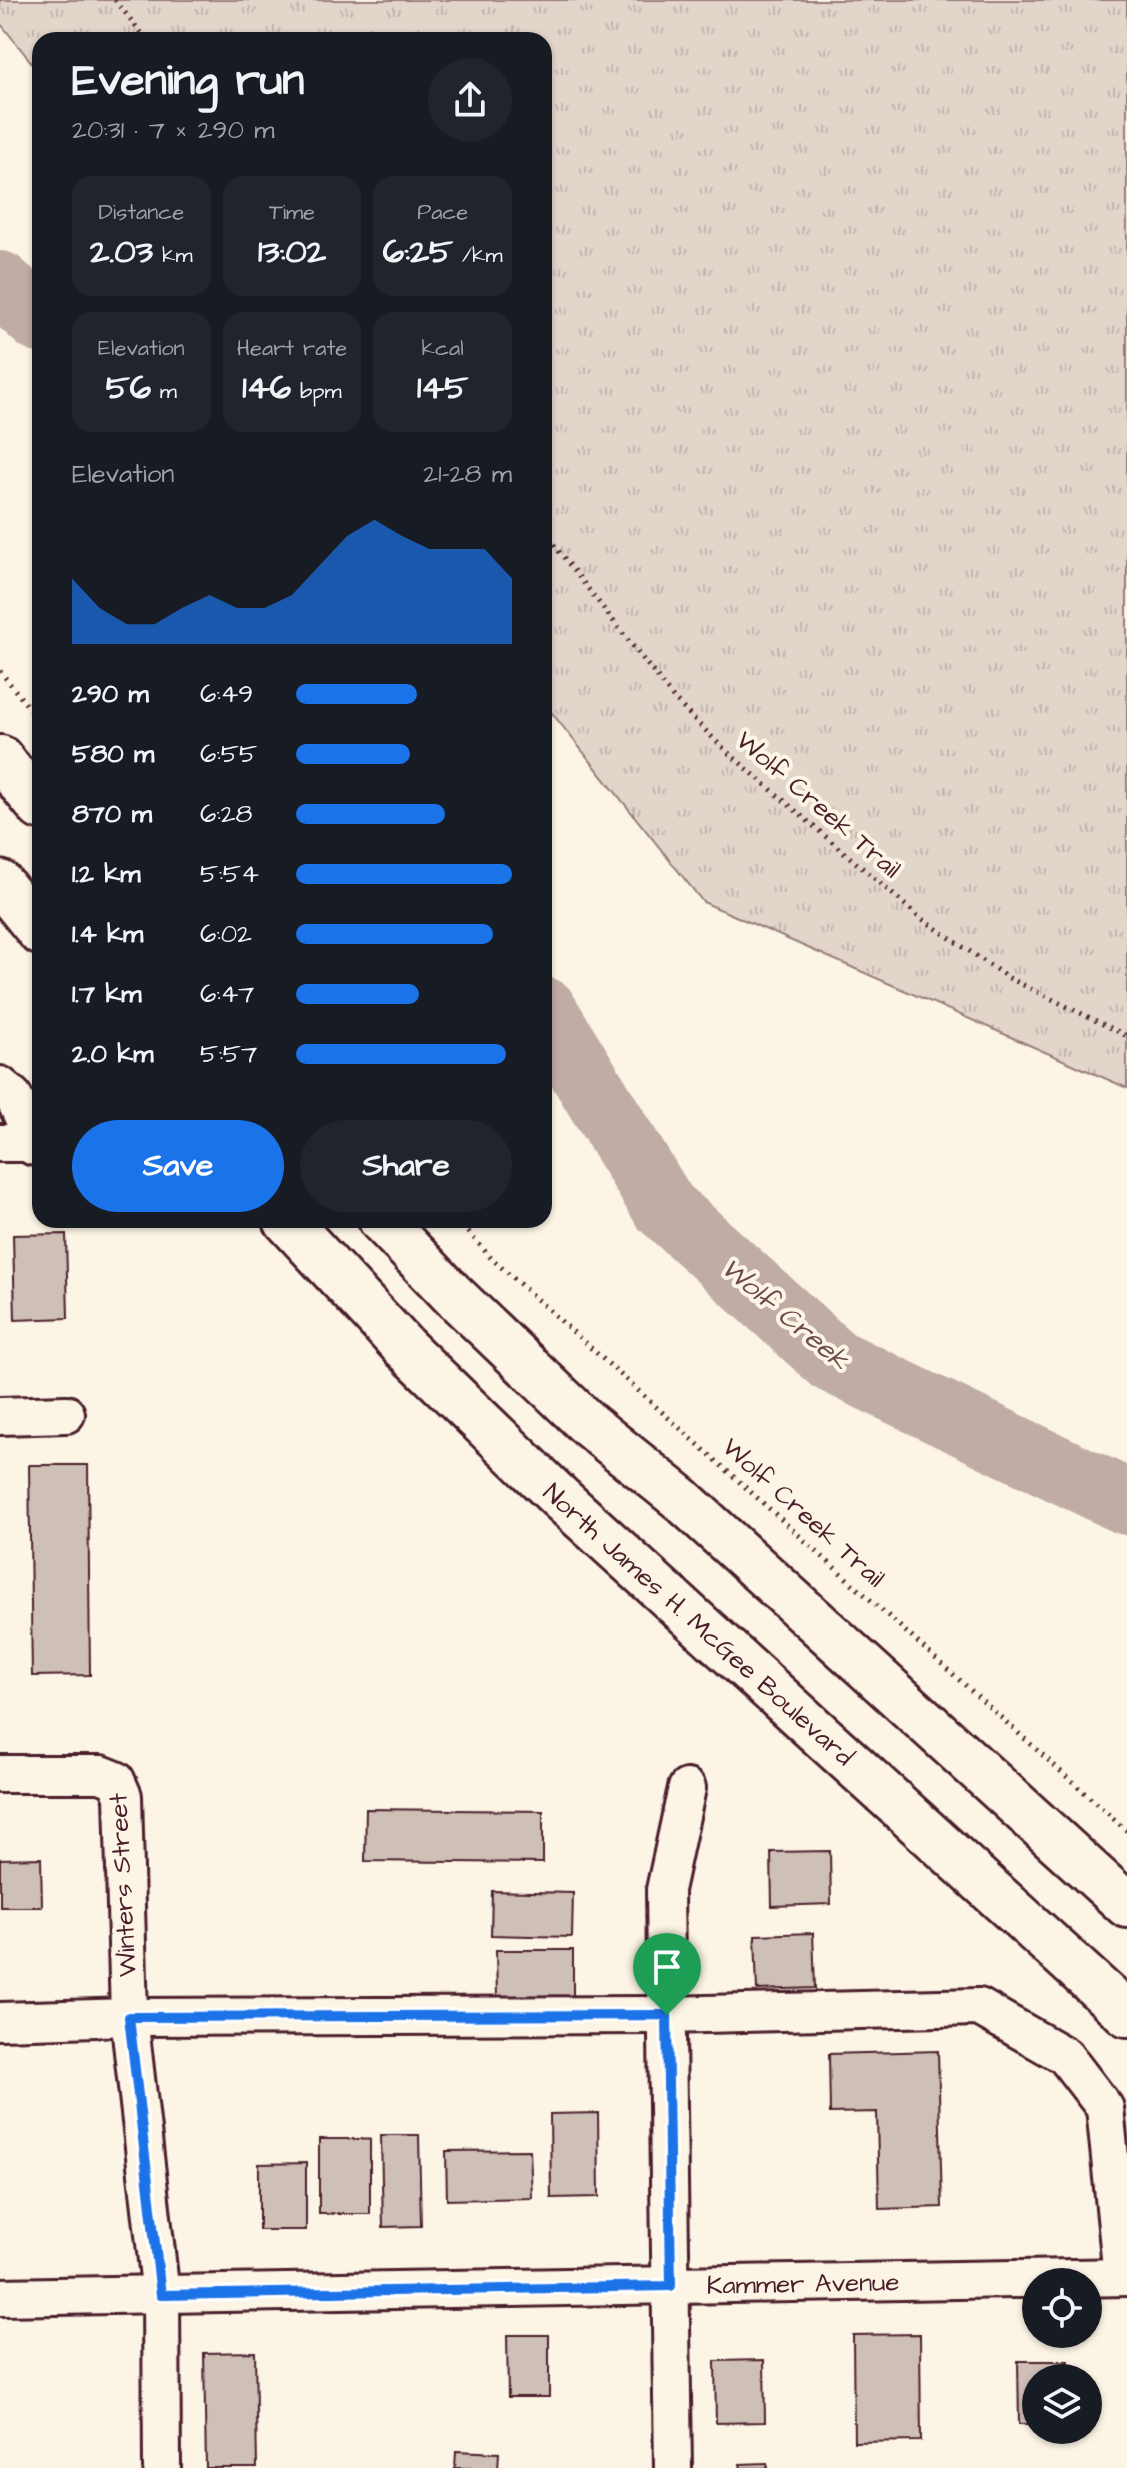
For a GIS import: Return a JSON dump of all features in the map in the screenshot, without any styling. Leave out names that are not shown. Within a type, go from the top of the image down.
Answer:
[{"type":"main road","points":[[0,758],[32,797]]},
{"type":"main road","points":[[0,883],[32,922]]},
{"type":"main road","name":"North James H. McGee Boulevard","points":[[293,1228],[404,1347],[559,1497],[1127,2014]]},
{"type":"main road","points":[[389,1228],[452,1294],[589,1425],[681,1499],[1127,1905]]},
{"type":"street","points":[[0,1085],[13,1096],[29,1142]]},
{"type":"street","points":[[0,1416],[66,1414]]},
{"type":"street","name":"Winters Street","points":[[0,1774],[101,1774],[116,1780],[123,1796],[129,2017],[161,2295],[162,2468]]},
{"type":"street","points":[[673,2468],[665,1890],[687,1788]]},
{"type":"street","points":[[0,2021],[129,2017],[667,2015],[979,2007],[1065,2056],[1105,2108],[1124,2277]]},
{"type":"street","name":"Kammer Avenue","points":[[0,2297],[1124,2277]]},
{"type":"path","points":[[115,0],[141,32]]},
{"type":"path","name":"Wolf Creek Trail","points":[[552,542],[674,699],[724,749],[918,916],[1007,977],[1127,1036]]},
{"type":"path","points":[[0,671],[32,712]]},
{"type":"path","name":"Wolf Creek Trail","points":[[465,1228],[491,1258],[1127,1831]]},
{"type":"green space","points":[[0,0],[1127,0],[1127,1088],[703,902],[552,713],[552,32],[32,32],[32,63],[0,23]]},
{"type":"building","points":[[66,1234],[68,1318],[15,1320],[13,1235]]},
{"type":"building","points":[[29,1465],[88,1465],[90,1675],[32,1676]]},
{"type":"building","points":[[366,1809],[543,1811],[543,1863],[365,1861]]},
{"type":"building","points":[[830,1851],[831,1904],[772,1906],[771,1852]]},
{"type":"building","points":[[41,1858],[42,1907],[0,1907],[0,1859]]},
{"type":"building","points":[[492,1891],[573,1893],[572,1937],[491,1935]]},
{"type":"building","points":[[813,1933],[815,1988],[757,1990],[755,1935]]},
{"type":"building","points":[[496,1950],[573,1950],[573,1998],[497,1999]]},
{"type":"building","points":[[938,2051],[942,2207],[879,2209],[877,2112],[830,2113],[829,2054]]},
{"type":"building","points":[[598,2113],[599,2197],[551,2198],[550,2114]]},
{"type":"building","points":[[381,2135],[419,2135],[421,2226],[383,2227]]},
{"type":"building","points":[[319,2139],[370,2139],[370,2214],[319,2214]]},
{"type":"building","points":[[530,2150],[532,2198],[447,2200],[446,2151]]},
{"type":"building","points":[[306,2163],[306,2230],[259,2230],[259,2164]]},
{"type":"building","points":[[920,2334],[921,2441],[854,2442],[853,2335]]},
{"type":"building","points":[[507,2335],[549,2335],[549,2397],[508,2397]]},
{"type":"building","points":[[255,2352],[257,2468],[206,2468],[204,2353]]},
{"type":"building","points":[[764,2360],[765,2422],[716,2423],[715,2361]]},
{"type":"building","points":[[1018,2361],[1068,2361],[1068,2364],[1022,2364],[1022,2424],[1019,2424]]},
{"type":"building","points":[[456,2451],[499,2453],[498,2468],[455,2468]]},
{"type":"building","points":[[767,2463],[768,2468],[741,2468],[740,2464]]},
{"type":"waterway","name":"Wolf Creek","points":[[0,284],[32,313]]},
{"type":"waterway","name":"Wolf Creek","points":[[552,1023],[664,1207],[834,1361],[1127,1502]]},
{"type":"route","points":[[667,2015],[671,2286],[161,2295],[129,2017],[667,2015]]}]
